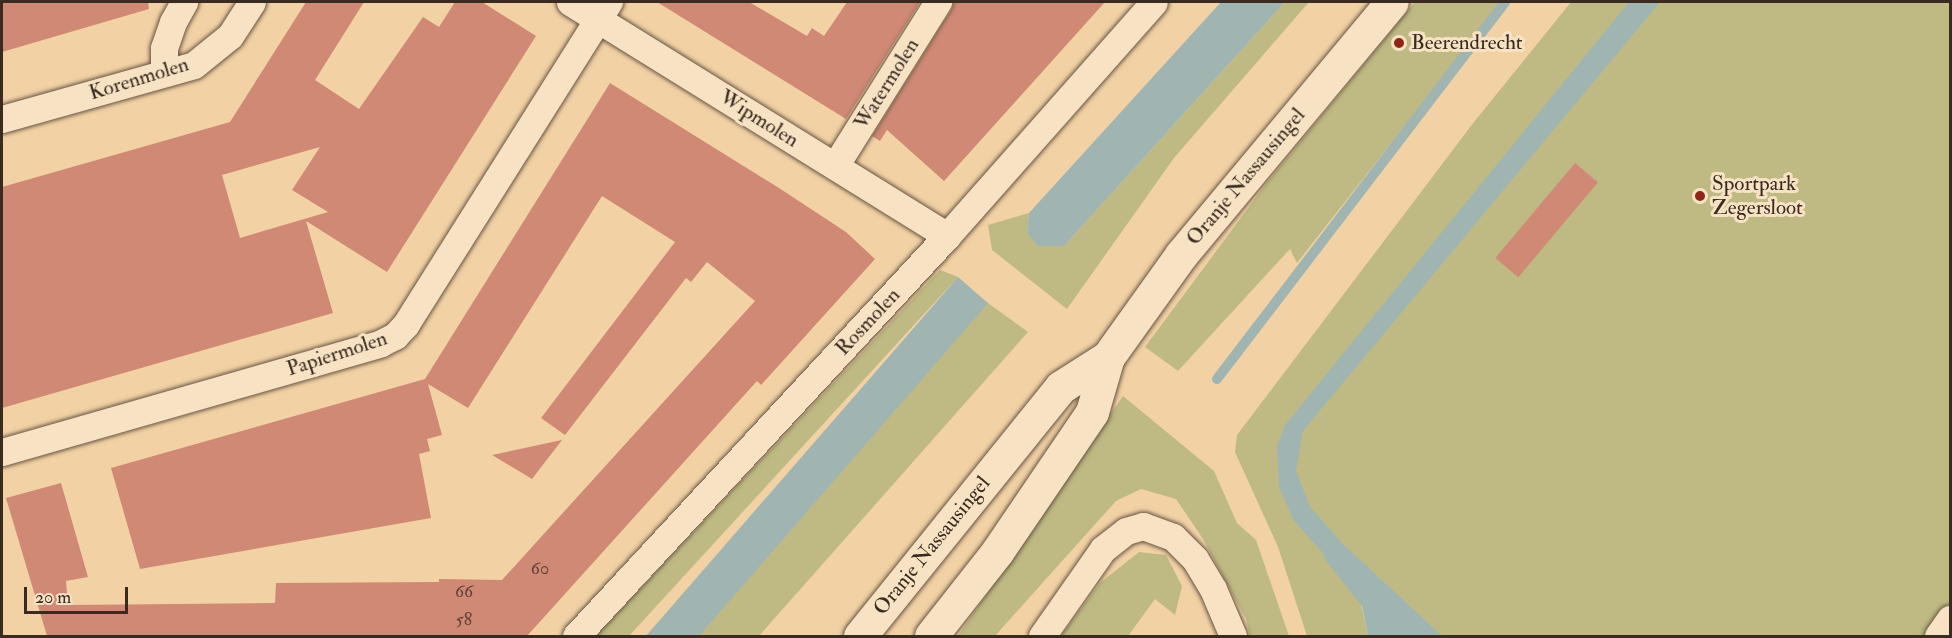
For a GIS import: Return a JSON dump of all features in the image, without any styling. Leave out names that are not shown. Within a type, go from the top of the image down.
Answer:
[{"type":"main road","name":"Oranje Nassausingel","points":[[931,636],[998,552],[1092,412],[1116,345],[1181,255],[1392,2]]},
{"type":"main road","name":"Oranje Nassausingel","points":[[860,636],[1061,387],[1116,345]]},
{"type":"street","points":[[164,73],[164,48],[173,22],[184,2]]},
{"type":"street","name":"Korenmolen","points":[[2,119],[194,65],[230,36],[252,2]]},
{"type":"street","name":"Wipmolen","points":[[570,2],[604,10],[835,166],[947,236]]},
{"type":"street","name":"Watermolen","points":[[835,166],[938,2]]},
{"type":"street","name":"Rosmolen","points":[[576,636],[947,236],[1154,2]]},
{"type":"street","name":"Papiermolen","points":[[2,452],[381,343],[394,336],[406,324],[604,10]]},
{"type":"street","points":[[1042,636],[1103,549],[1126,531],[1143,526],[1173,537],[1195,559],[1213,589],[1233,636]]},
{"type":"street","points":[[1026,636],[1068,598]]},
{"type":"street","points":[[1938,636],[1950,619]]},
{"type":"shaded area","points":[[1221,2],[1285,2],[1064,246],[1038,246],[1027,233],[1029,213]]},
{"type":"shaded area","points":[[1285,2],[1309,2],[1174,158],[1067,309],[992,250],[988,225],[1029,213],[1027,233],[1064,246]]},
{"type":"shaded area","points":[[1415,2],[1502,2],[1297,263],[1290,249],[1178,371],[1145,347],[1266,184]]},
{"type":"shaded area","name":"Sportpark Zegersloot","points":[[1571,2],[1950,2],[1950,636],[1401,636],[1361,604],[1368,636],[1307,636],[1278,547],[1235,452],[1237,435],[1474,122]]},
{"type":"shaded area","points":[[1629,2],[1660,2],[1303,431],[1296,471],[1310,507],[1344,545],[1442,636],[1368,636],[1362,606],[1327,562],[1322,552],[1294,521],[1279,487],[1277,447],[1285,425]]},
{"type":"shaded area","points":[[940,270],[958,277],[629,636],[596,636]]},
{"type":"shaded area","points":[[958,277],[988,303],[699,636],[646,636]]},
{"type":"shaded area","points":[[988,303],[1028,332],[759,636],[680,636]]},
{"type":"shaded area","points":[[1123,396],[1214,471],[1237,523],[1256,540],[1289,636],[1250,636],[1246,619],[1203,539],[1176,499],[1141,489],[1116,501],[995,636],[958,636]]},
{"type":"shaded area","points":[[1139,552],[1166,555],[1182,586],[1175,615],[1155,599],[1128,636],[1061,636],[1100,583]]},
{"type":"building","points":[[2,2],[148,2],[149,9],[2,52]]},
{"type":"building","points":[[306,2],[364,2],[315,80],[359,109],[423,17],[439,27],[455,2],[482,2],[536,36],[387,272],[306,221],[333,313],[2,408],[2,187],[230,122]],"holes":[[[320,147],[292,190],[328,212],[240,238],[222,175]]]},
{"type":"building","points":[[657,2],[749,2],[807,36],[812,28],[824,36],[847,2],[920,2],[846,119]]},
{"type":"building","points":[[954,2],[1105,2],[944,181],[887,130],[880,141],[872,136]]},
{"type":"building","points":[[610,83],[846,232],[875,259],[761,385],[757,381],[527,636],[47,636],[6,498],[61,483],[88,577],[66,581],[68,605],[275,603],[276,583],[439,582],[439,579],[502,580],[755,301],[707,262],[691,282],[686,278],[565,435],[541,418],[675,242],[602,196],[468,408],[428,384],[442,435],[427,439],[430,451],[419,454],[431,518],[140,569],[111,468],[425,379]]},
{"type":"building","points":[[1575,163],[1598,182],[1518,277],[1495,258]]},
{"type":"building","points":[[562,440],[532,479],[492,455]]},
{"type":"waterway","points":[[1217,379],[1505,2]]},
{"type":"place","name":"Beerendrecht","points":[[1399,43]]},
{"type":"place","name":"Sportpark Zegersloot","points":[[1700,196]]}]
